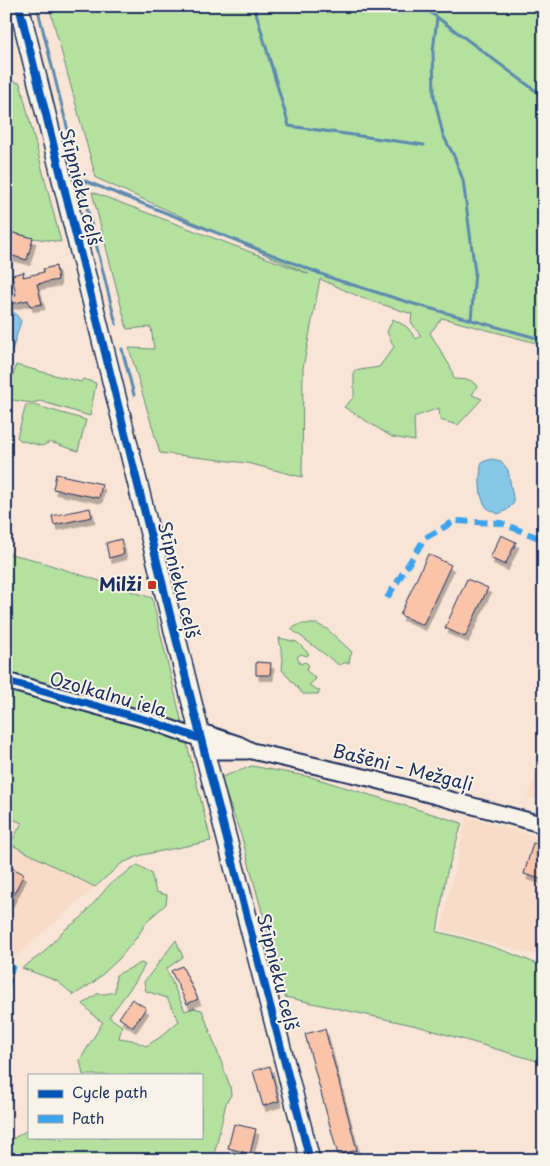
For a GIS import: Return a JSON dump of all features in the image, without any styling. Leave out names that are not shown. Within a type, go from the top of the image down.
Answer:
[{"type":"main road","name":"Stīpnieku ceļš","points":[[20,6],[201,739],[310,1160]]},
{"type":"street","name":"Ozolkalnu iela","points":[[6,681],[150,721],[201,739]]},
{"type":"street","name":"Bašēni – Mežgaļi","points":[[201,739],[208,734],[252,751],[373,779],[544,825]]},
{"type":"shaded area","points":[[544,751],[544,801],[528,797]]},
{"type":"shaded area","points":[[6,816],[22,822],[10,844],[95,887],[7,964]]},
{"type":"shaded area","points":[[467,817],[544,839],[544,957],[441,929]]},
{"type":"green space","points":[[49,6],[544,6],[544,345],[442,318],[430,333],[451,368],[454,379],[470,380],[477,386],[472,395],[482,399],[458,425],[440,420],[439,408],[414,417],[415,441],[392,437],[344,407],[354,397],[354,371],[379,367],[394,347],[387,332],[393,319],[407,327],[416,339],[421,336],[411,322],[412,314],[362,298],[320,279],[303,368],[302,477],[247,463],[160,453],[129,348],[154,349],[151,327],[127,329],[92,192],[309,274],[96,178]]},
{"type":"green space","points":[[6,80],[20,83],[61,242],[33,238],[6,231]]},
{"type":"green space","points":[[16,365],[81,382],[83,379],[96,383],[90,416],[40,401],[32,403],[6,399]]},
{"type":"green space","points":[[26,405],[34,405],[86,420],[78,451],[50,442],[42,446],[20,440],[17,437]]},
{"type":"green space","points":[[6,553],[32,559],[152,598],[182,723],[6,674]]},
{"type":"green space","points":[[300,624],[317,624],[327,629],[352,652],[349,663],[339,665],[291,629]]},
{"type":"green space","points":[[279,638],[297,642],[309,654],[307,656],[301,654],[297,657],[300,664],[305,662],[309,665],[306,670],[316,679],[309,685],[320,691],[318,694],[303,694],[282,670],[283,659]]},
{"type":"green space","points":[[11,690],[155,731],[187,744],[211,841],[142,855],[122,863],[95,887],[10,844],[22,823],[6,816],[6,705]]},
{"type":"green space","points":[[252,766],[311,777],[462,823],[446,876],[437,932],[491,946],[544,967],[544,1063],[417,1026],[285,997],[242,838],[225,791],[222,777]]},
{"type":"green space","points":[[138,865],[151,873],[156,892],[167,895],[166,904],[148,920],[119,959],[94,982],[74,995],[57,981],[22,968],[43,953],[63,931],[81,918],[111,883]]},
{"type":"green space","points":[[176,940],[183,957],[166,969],[185,1011],[193,1008],[202,1010],[230,1086],[231,1095],[226,1103],[213,1160],[6,1160],[6,1143],[28,1130],[28,1138],[57,1138],[59,1140],[67,1138],[202,1138],[202,1074],[83,1074],[80,1060],[103,1022],[96,1018],[83,1004],[97,994],[115,992],[116,975],[141,963],[145,965],[109,1017],[122,1026],[119,1038],[132,1040],[146,1046],[179,1021],[167,998],[146,991],[144,982]]},
{"type":"water","points":[[6,311],[14,312],[21,321],[11,354],[6,357]]},
{"type":"water","points":[[492,459],[501,461],[508,470],[514,503],[507,510],[498,514],[487,508],[481,492],[480,473],[482,462]]},
{"type":"building","points":[[6,231],[33,238],[27,260],[6,254]]},
{"type":"building","points":[[56,266],[58,280],[37,284],[42,304],[30,306],[28,300],[7,305],[6,297],[16,295],[12,275],[24,272],[23,277],[44,272],[43,269]]},
{"type":"building","points":[[56,474],[102,484],[99,498],[53,489]]},
{"type":"building","points":[[90,508],[92,517],[54,525],[52,516]]},
{"type":"building","points":[[501,535],[516,542],[505,565],[490,558]]},
{"type":"building","points":[[121,539],[124,554],[109,558],[106,543]]},
{"type":"building","points":[[428,554],[451,565],[423,625],[400,615]]},
{"type":"building","points":[[467,579],[488,588],[465,637],[445,628]]},
{"type":"building","points":[[256,662],[271,663],[270,675],[256,675]]},
{"type":"building","points":[[533,843],[544,846],[544,880],[524,874]]},
{"type":"building","points":[[6,865],[24,874],[6,909]]},
{"type":"building","points":[[182,966],[198,999],[187,1004],[171,971]]},
{"type":"building","points":[[132,999],[146,1008],[133,1027],[119,1018]]},
{"type":"building","points":[[325,1029],[357,1150],[338,1155],[305,1034]]},
{"type":"building","points":[[270,1066],[279,1101],[263,1106],[253,1071]]},
{"type":"building","points":[[234,1124],[256,1129],[250,1154],[228,1148]]},
{"type":"waterway","points":[[37,6],[116,324]]},
{"type":"waterway","points":[[254,6],[289,126],[424,145]]},
{"type":"waterway","points":[[422,6],[544,97]]},
{"type":"waterway","points":[[510,6],[544,12]]},
{"type":"waterway","points":[[437,18],[433,51],[434,96],[443,135],[454,156],[463,180],[475,272],[471,320]]},
{"type":"waterway","points":[[80,179],[334,279],[414,304],[544,340]]},
{"type":"waterway","points":[[122,349],[134,395]]},
{"type":"marked path","points":[[387,598],[425,538],[455,521],[501,523],[544,540]]},
{"type":"marked path","points":[[6,990],[13,965]]},
{"type":"cycle path","points":[[19,6],[201,739],[310,1160]]},
{"type":"cycle path","points":[[6,681],[150,721],[201,739]]},
{"type":"place","name":"Milži","points":[[152,585]]}]
